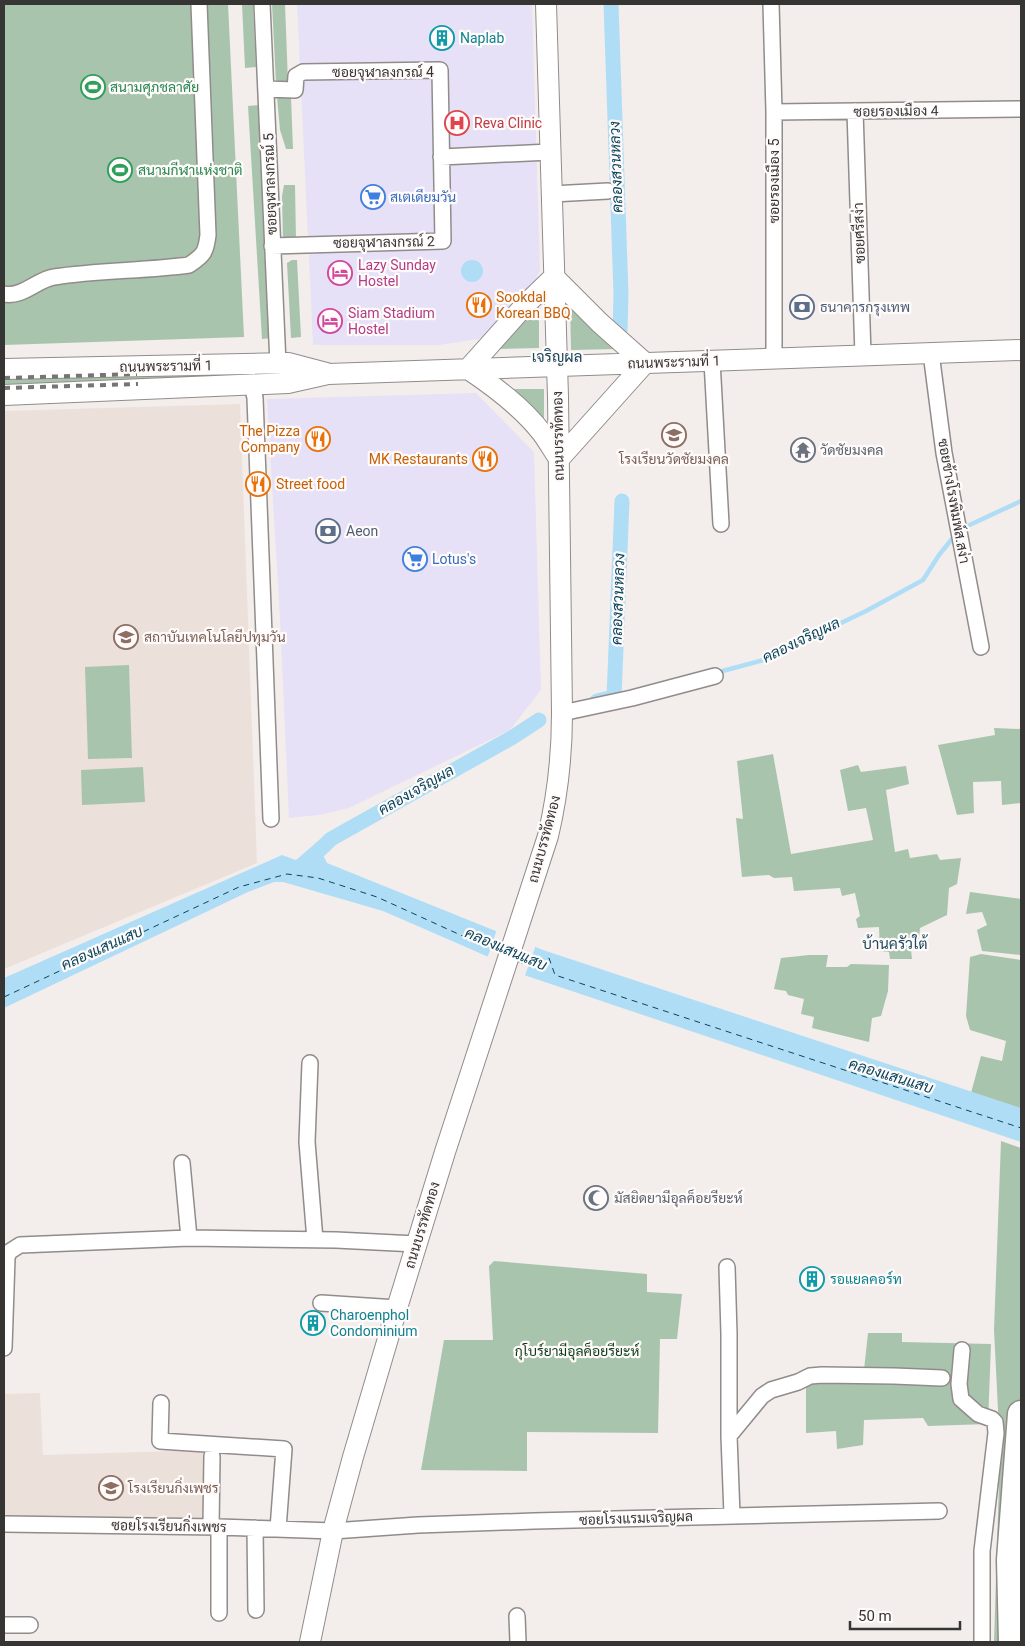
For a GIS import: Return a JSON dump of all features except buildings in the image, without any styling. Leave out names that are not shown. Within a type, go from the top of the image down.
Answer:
[{"type":"highway","points":[[1012,1642],[1010,1560],[1021,1414]]},
{"type":"main road","name":"ถนนบรรทัดทอง","points":[[310,1642],[334,1531],[353,1457],[416,1244],[548,836],[559,783],[562,752],[562,713],[559,459],[546,4]]},
{"type":"main road","points":[[554,277],[644,363],[559,459],[543,434],[517,406],[496,388],[468,369],[526,304],[554,277]]},
{"type":"main road","name":"ถนนพระรามที่ 1","points":[[4,395],[249,384],[288,384],[328,374],[1021,350]]},
{"type":"main road","name":"ถนนพระรามที่ 1","points":[[4,369],[288,363],[328,374]]},
{"type":"main road","points":[[245,364],[249,384]]},
{"type":"street","points":[[4,294],[8,295],[31,288],[52,277],[189,265],[200,258],[207,250],[199,4]]},
{"type":"street","name":"ซอยจุฬาลงกรณ์ 5","points":[[262,4],[278,364]]},
{"type":"street","name":"ซอยรองเมือง 5","points":[[771,4],[774,112],[774,359]]},
{"type":"street","name":"ซอยจุฬาลงกรณ์ 4","points":[[266,89],[295,90],[296,76],[303,72],[440,70],[441,157]]},
{"type":"street","name":"ซอยรองเมือง 4","points":[[774,112],[1019,109]]},
{"type":"street","name":"ซอยศรีสง่า","points":[[855,112],[863,355]]},
{"type":"street","points":[[441,157],[550,152]]},
{"type":"street","name":"ซอยจุฬาลงกรณ์ 2","points":[[272,246],[443,241],[441,157]]},
{"type":"street","points":[[552,194],[608,191]]},
{"type":"street","name":"ซอยข้างโรงพิมพ์ส.สง่า","points":[[931,353],[944,453],[981,647]]},
{"type":"street","points":[[712,361],[721,524]]},
{"type":"street","points":[[249,384],[256,398],[271,819]]},
{"type":"street","points":[[562,713],[632,698],[715,676]]},
{"type":"street","points":[[310,1063],[307,1142],[315,1240]]},
{"type":"street","points":[[182,1163],[189,1238]]},
{"type":"street","points":[[4,1348],[7,1258],[13,1248],[26,1244],[189,1238],[416,1244]]},
{"type":"street","points":[[727,1268],[732,1515]]},
{"type":"street","points":[[321,1303],[397,1308]]},
{"type":"street","points":[[962,1350],[959,1384],[961,1399],[978,1414],[992,1419],[995,1422],[996,1433],[982,1551],[982,1642]]},
{"type":"street","points":[[729,1436],[762,1396],[771,1390],[798,1382],[810,1376],[942,1378]]},
{"type":"street","points":[[161,1403],[160,1441],[284,1449],[278,1529]]},
{"type":"street","points":[[212,1456],[219,1612]]},
{"type":"street","name":"ซอยโรงแรมเจริญผล","points":[[334,1531],[418,1525],[732,1515],[939,1511]]},
{"type":"street","name":"ซอยโรงเรียนกิ่งเพชร","points":[[4,1524],[334,1531]]},
{"type":"street","points":[[256,1528],[256,1610]]},
{"type":"street","points":[[517,1616],[518,1642]]},
{"type":"street","points":[[4,1625],[30,1625]]},
{"type":"shaded area","name":"สเตเดียมวัน","points":[[297,4],[532,4],[540,270],[528,296],[491,337],[439,345],[313,345]]},
{"type":"shaded area","name":"Lotus's","points":[[476,393],[534,452],[541,690],[510,730],[349,808],[319,815],[289,818],[267,399]]},
{"type":"shaded area","name":"สถาบันเทคโนโลยีปทุมวัน","points":[[240,404],[257,863],[4,969],[4,411]]},
{"type":"shaded area","name":"โรงเรียนกิ่งเพชร","points":[[40,1393],[43,1455],[206,1450],[217,1523],[4,1521],[4,1394]]},
{"type":"green space","name":"สนามกีฬาแห่งชาติ","points":[[4,4],[228,4],[244,337],[4,345]]},
{"type":"green space","points":[[242,4],[253,4],[256,67],[245,68]]},
{"type":"green space","points":[[272,4],[285,4],[288,83],[276,83]]},
{"type":"green space","points":[[277,97],[291,97],[293,149],[286,149],[280,130]]},
{"type":"green space","points":[[259,105],[273,338],[262,339],[248,106]]},
{"type":"green space","points":[[284,185],[295,185],[296,241],[283,242],[282,196]]},
{"type":"green space","points":[[297,260],[301,337],[291,338],[287,263]]},
{"type":"green space","points":[[570,304],[619,349],[571,350]]},
{"type":"green space","points":[[539,306],[539,348],[496,349]]},
{"type":"green space","points":[[4,373],[171,374],[239,376],[4,390]]},
{"type":"green space","points":[[507,389],[544,389],[544,426]]},
{"type":"green space","points":[[129,665],[132,758],[88,759],[85,667]]},
{"type":"green space","points":[[994,728],[1021,729],[1021,803],[1002,805],[1001,781],[973,782],[974,813],[957,815],[938,745],[995,735]]},
{"type":"green space","points":[[773,754],[791,854],[873,840],[866,808],[848,811],[840,770],[858,765],[861,772],[906,766],[909,784],[886,790],[895,852],[908,849],[910,858],[937,854],[940,860],[961,858],[957,884],[949,888],[947,915],[920,928],[918,946],[911,950],[912,959],[890,959],[889,952],[880,951],[879,927],[858,928],[856,919],[860,916],[855,893],[842,896],[840,888],[794,891],[792,877],[774,878],[769,875],[742,877],[736,818],[743,819],[737,761]]},
{"type":"green space","points":[[143,767],[145,802],[82,805],[81,770]]},
{"type":"green space","points":[[970,892],[1021,899],[1021,955],[982,951],[977,930],[987,925],[982,912],[966,914]]},
{"type":"green space","points":[[981,954],[1021,960],[1021,1109],[971,1093],[981,1056],[1002,1061],[1006,1041],[970,1030],[966,1016],[970,957]]},
{"type":"green space","points":[[828,955],[826,967],[847,967],[851,964],[889,965],[888,991],[881,1016],[872,1018],[869,1042],[812,1028],[814,1017],[801,1014],[804,999],[788,995],[786,991],[774,989],[781,958]]},
{"type":"green space","points":[[1001,1141],[1021,1148],[1021,1642],[994,1642],[1000,1450],[994,1330]]},
{"type":"green space","name":"กุโบร์ยามีอุลค็อยรียะห์","points":[[494,1261],[647,1274],[647,1292],[682,1294],[677,1339],[660,1339],[658,1433],[527,1432],[527,1471],[421,1470],[444,1340],[493,1340],[489,1266]]},
{"type":"green space","points":[[868,1333],[902,1333],[902,1342],[991,1344],[988,1424],[928,1426],[923,1418],[864,1420],[863,1445],[837,1449],[836,1431],[806,1433],[806,1385],[864,1370]]},
{"type":"water","points":[[472,260],[480,263],[483,271],[480,279],[472,282],[464,279],[461,271],[464,263]]},
{"type":"water","name":"คลองแสนแสบ","points":[[317,842],[327,863],[543,950],[1021,1108],[1021,1142],[524,975],[491,958],[383,911],[283,882],[274,882],[248,892],[4,1008],[4,978],[282,855],[296,860]]},
{"type":"pier","points":[[497,929],[536,945],[524,978],[487,959]]},
{"type":"waterway","name":"คลองสวนหลวง","points":[[611,4],[621,294],[620,331]]},
{"type":"waterway","name":"คลองสวนหลวง","points":[[597,701],[614,697],[622,501]]},
{"type":"waterway","name":"คลองเจริญผล","points":[[961,529],[1021,501]]},
{"type":"waterway","name":"คลองเจริญผล","points":[[715,673],[764,660],[866,611],[923,580],[939,555],[956,534]]},
{"type":"waterway","name":"คลองเจริญผล","points":[[306,863],[331,839],[513,737],[539,720]]},
{"type":"ferry route","points":[[4,997],[239,887],[287,874],[318,878],[377,897],[500,953]]},
{"type":"ferry route","points":[[517,961],[524,964],[549,958],[555,975],[1021,1128]]},
{"type":"railway","points":[[4,378],[137,374]]},
{"type":"railway","points":[[4,388],[138,384]]},
{"type":"place","name":"Naplab","points":[[442,38]]},
{"type":"place","name":"สนามศุภชลาศัย","points":[[93,87]]},
{"type":"place","name":"Reva Clinic","points":[[457,123]]},
{"type":"place","name":"สนามกีฬาแห่งชาติ","points":[[120,170]]},
{"type":"place","name":"สเตเดียมวัน","points":[[373,197]]},
{"type":"place","name":"Lazy Sunday Hostel","points":[[340,273]]},
{"type":"place","name":"Sookdal Korean BBQ","points":[[479,305]]},
{"type":"place","name":"ธนาคารกรุงเทพ","points":[[802,307]]},
{"type":"place","name":"Siam Stadium Hostel","points":[[330,321]]},
{"type":"place","name":"โรงเรียนวัดชัยมงคล","points":[[674,435]]},
{"type":"place","name":"The Pizza Company","points":[[318,439]]},
{"type":"place","name":"วัดชัยมงคล","points":[[803,450]]},
{"type":"place","name":"MK Restaurants","points":[[485,459]]},
{"type":"place","name":"Street food","points":[[258,484]]},
{"type":"place","name":"Aeon","points":[[328,531]]},
{"type":"place","name":"Lotus's","points":[[415,559]]},
{"type":"place","name":"สถาบันเทคโนโลยีปทุมวัน","points":[[126,637]]},
{"type":"place","name":"มัสยิดยามีอุลค็อยรียะห์","points":[[596,1198]]},
{"type":"place","name":"รอแยลคอร์ท","points":[[812,1279]]},
{"type":"place","name":"Charoenphol Condominium","points":[[313,1323]]},
{"type":"place","name":"โรงเรียนกิ่งเพชร","points":[[111,1488]]},
{"type":"district","name":"เจริญผล","points":[[557,357]]},
{"type":"district","name":"บ้านครัวใต้","points":[[895,944]]}]
